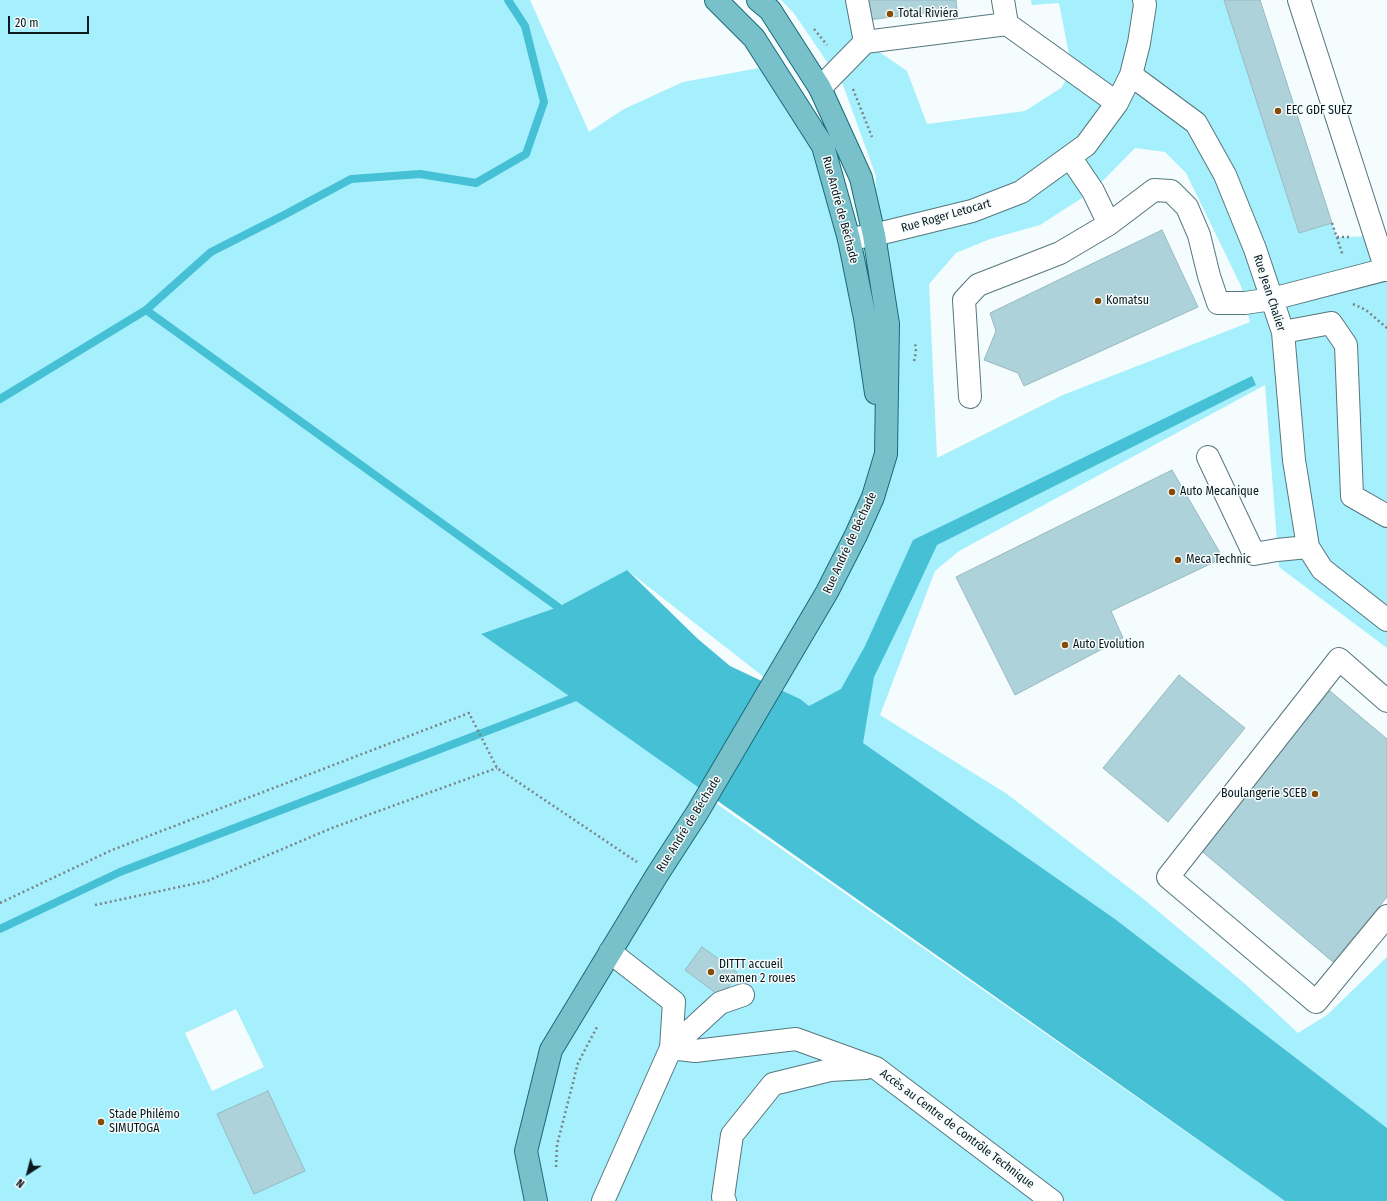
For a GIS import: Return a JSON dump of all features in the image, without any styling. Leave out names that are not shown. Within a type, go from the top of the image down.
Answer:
[{"type":"main road","name":"Rue André de Béchade","points":[[716,0],[754,38],[823,146],[849,239],[864,318],[886,454]]},
{"type":"main road","name":"Rue André de Béchade","points":[[536,1201],[526,1152],[551,1050],[657,875],[697,814],[827,592],[856,535],[873,497],[886,454],[888,324],[874,235],[861,178],[820,88],[770,10],[758,0]]},
{"type":"street","points":[[857,0],[865,42]]},
{"type":"street","points":[[1003,0],[1007,24]]},
{"type":"street","points":[[1131,75],[1139,43],[1144,0]]},
{"type":"street","points":[[970,397],[964,300],[978,285],[1060,253],[1109,224],[1154,190],[1171,191],[1187,207],[1199,235],[1209,276],[1218,303],[1245,303],[1272,300],[1386,270],[1298,0]]},
{"type":"street","points":[[820,88],[865,42],[1007,24],[1117,103]]},
{"type":"street","name":"Rue Roger Letocart","points":[[849,239],[874,235],[972,211],[1021,192],[1086,145],[1117,103],[1131,75]]},
{"type":"street","name":"Rue Jean Chalier","points":[[1131,75],[1196,123],[1225,175],[1255,249],[1283,332],[1294,460],[1308,547],[1322,569],[1387,620]]},
{"type":"street","points":[[1070,157],[1093,191],[1109,224]]},
{"type":"street","points":[[1283,332],[1331,323],[1346,345],[1352,496],[1387,516]]},
{"type":"street","points":[[1208,457],[1254,554],[1308,547]]},
{"type":"street","points":[[1387,700],[1339,659],[1168,877],[1316,1002],[1387,916]]},
{"type":"street","points":[[603,1201],[671,1048],[674,1002],[610,952]]},
{"type":"street","points":[[671,1048],[720,1003],[743,995]]},
{"type":"street","name":"Accès au Centre de Contrôle Technique","points":[[671,1048],[695,1050],[796,1039],[876,1068],[1052,1201]]},
{"type":"street","points":[[725,1201],[724,1197],[732,1135],[773,1084],[830,1070],[876,1068]]},
{"type":"path","points":[[0,903],[112,850],[469,713],[497,768],[657,875]]},
{"type":"path","points":[[95,905],[207,881],[332,828],[497,768]]},
{"type":"path","points":[[556,1169],[557,1145],[578,1063],[600,1021]]},
{"type":"shaded area","points":[[0,0],[530,0],[589,132],[624,109],[683,82],[759,68],[799,108],[849,239],[885,450],[874,235],[876,176],[843,85],[793,12],[781,0],[857,0],[865,42],[907,71],[927,124],[1025,111],[1061,88],[1072,70],[1059,3],[1032,5],[1031,0],[1224,0],[1299,233],[1332,223],[1337,237],[1387,236],[1387,648],[1279,567],[1265,385],[959,551],[935,571],[880,715],[1007,794],[1141,897],[1244,983],[1298,1033],[1327,1015],[1387,957],[1387,1128],[1115,919],[809,706],[774,685],[627,570],[558,607],[481,634],[709,794],[707,797],[1285,1201],[0,1201]],"holes":[[[1135,148],[1165,152],[1186,173],[1241,286],[1250,322],[1063,395],[937,458],[929,284],[956,253],[990,239],[1040,225],[1093,191]],[[236,1009],[264,1067],[212,1091],[185,1033]]]},
{"type":"shaded area","points":[[1252,376],[1256,385],[937,545],[874,677],[863,743],[1115,919],[1387,1128],[1387,1201],[1285,1201],[481,634],[558,607],[627,570],[698,639],[730,666],[800,699],[809,706],[841,689],[865,646],[913,540]]},
{"type":"building","name":"Total Riviéra","points":[[865,0],[956,0],[957,9],[868,20]]},
{"type":"building","name":"EEC GDF SUEZ","points":[[1224,0],[1260,0],[1332,223],[1299,233]]},
{"type":"building","points":[[1162,230],[1198,307],[1024,386],[1018,373],[984,360],[996,331],[990,313]]},
{"type":"building","points":[[1172,470],[1223,558],[1111,611],[1123,638],[1015,695],[956,577]]},
{"type":"building","points":[[1179,675],[1245,728],[1168,822],[1103,768]]},
{"type":"building","name":"Boulangerie SCEB","points":[[1330,691],[1387,739],[1387,897],[1333,962],[1198,848]]},
{"type":"building","name":"DITTT accueil examen 2 roues","points":[[702,947],[738,973],[721,997],[685,970]]},
{"type":"building","points":[[268,1091],[305,1171],[254,1194],[217,1114]]},
{"type":"waterway","points":[[146,310],[211,252],[351,179],[420,174],[476,183],[526,154],[544,102],[525,26],[508,0]]},
{"type":"waterway","points":[[0,399],[146,310],[558,607]]},
{"type":"waterway","points":[[0,929],[120,872],[581,695]]},
{"type":"place","name":"Total Riviéra","points":[[890,14]]},
{"type":"place","name":"EEC GDF SUEZ","points":[[1278,111]]},
{"type":"place","name":"Komatsu","points":[[1098,301]]},
{"type":"place","name":"Auto Mecanique","points":[[1172,492]]},
{"type":"place","name":"Meca Technic","points":[[1178,560]]},
{"type":"place","name":"Auto Evolution","points":[[1065,645]]},
{"type":"place","name":"Boulangerie SCEB","points":[[1315,794]]},
{"type":"place","name":"DITTT accueil examen 2 roues","points":[[711,972]]},
{"type":"place","name":"Stade Philémo SIMUTOGA","points":[[101,1122]]}]
